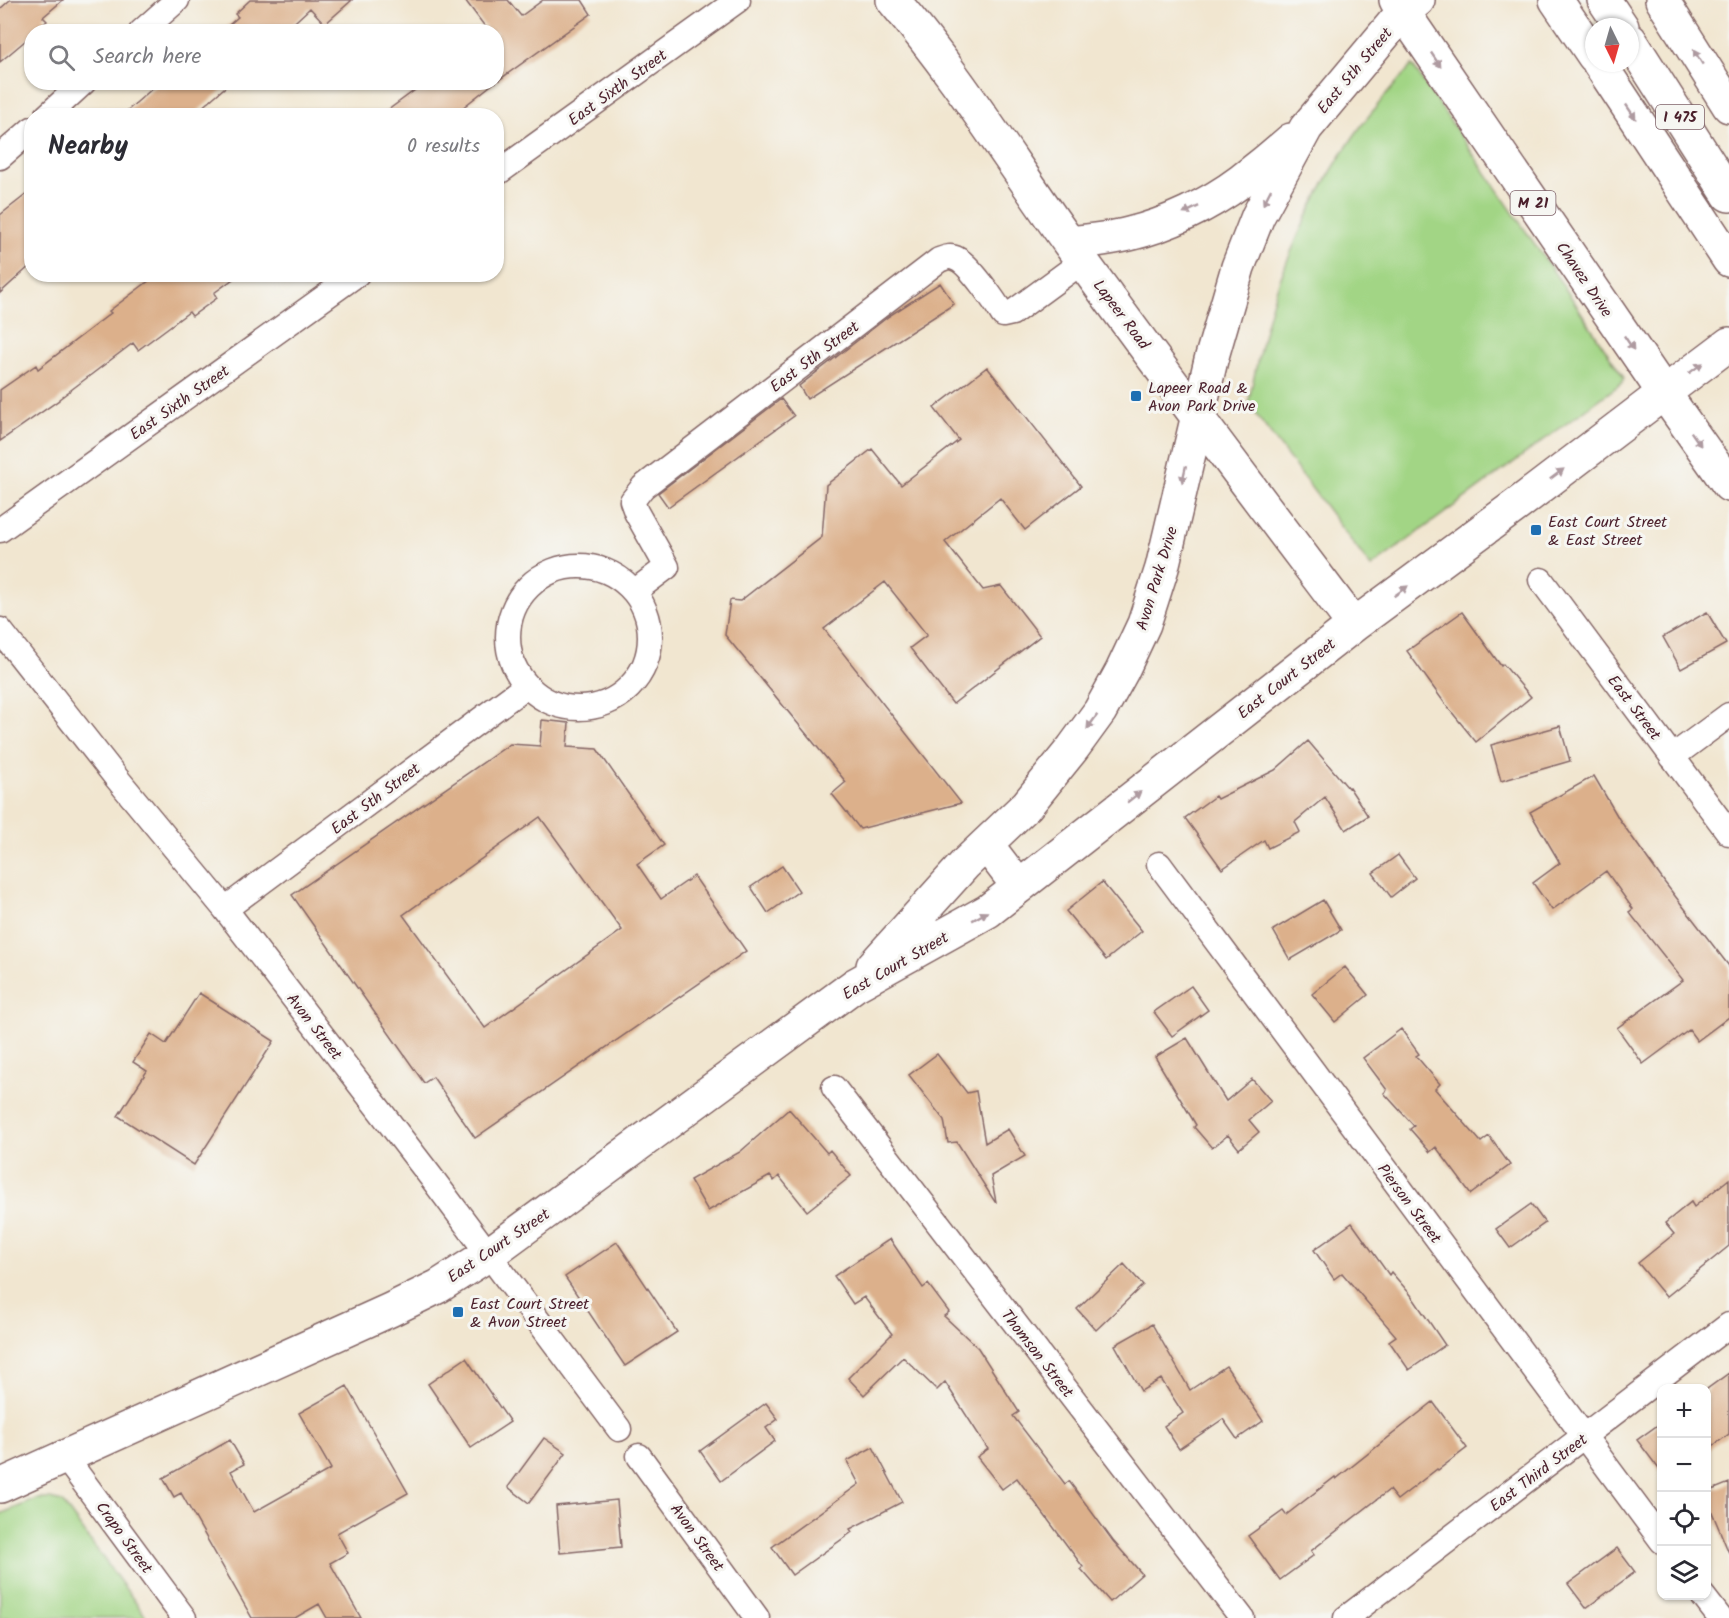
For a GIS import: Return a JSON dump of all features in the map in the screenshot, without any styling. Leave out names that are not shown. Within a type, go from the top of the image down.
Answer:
[{"type":"main road","name":"Lapeer Road","points":[[893,0],[942,62],[1076,252],[1197,417],[1354,625]]},
{"type":"main road","points":[[1556,0],[1585,43]]},
{"type":"main road","points":[[1604,0],[1616,18]]},
{"type":"main road","name":"I 475","points":[[1662,0],[1729,106]]},
{"type":"main road","name":"East 5th Street","points":[[1306,128],[1406,4]]},
{"type":"main road","name":"Chavez Drive","points":[[1406,4],[1664,393],[1729,485]]},
{"type":"main road","name":"I 475","points":[[1639,54],[1729,195]]},
{"type":"main road","points":[[1605,72],[1729,260]]},
{"type":"main road","points":[[1076,252],[1146,230],[1212,200],[1240,182],[1306,128]]},
{"type":"main road","name":"Avon Park Drive","points":[[855,985],[965,864],[1027,806],[1100,711],[1122,671],[1144,624],[1162,568],[1197,417],[1238,267],[1258,216],[1306,128]]},
{"type":"main road","name":"East Court Street","points":[[0,1486],[390,1310],[439,1286],[489,1254],[855,985],[988,911],[1354,625],[1729,344]]},
{"type":"main road","points":[[986,844],[1019,887]]},
{"type":"street","points":[[150,24],[177,0]]},
{"type":"street","name":"East Sixth Street","points":[[504,168],[738,0]]},
{"type":"street","points":[[56,108],[75,90]]},
{"type":"street","points":[[0,157],[24,136]]},
{"type":"street","name":"East 5th Street","points":[[635,591],[667,567],[632,501],[642,487],[939,260],[949,256],[960,259],[989,293],[1003,315],[1012,313],[1076,252]]},
{"type":"street","name":"East Sixth Street","points":[[0,530],[346,282]]},
{"type":"street","points":[[566,566],[604,569],[635,591],[651,624],[648,661],[627,692],[594,708],[557,706],[526,686],[508,652],[511,614],[532,583],[566,566]]},
{"type":"street","name":"East Street","points":[[1541,580],[1729,833]]},
{"type":"street","name":"Avon Street","points":[[0,630],[114,776],[225,909],[489,1254],[619,1429]]},
{"type":"street","name":"East 5th Street","points":[[225,909],[526,686]]},
{"type":"street","points":[[1672,757],[1729,715]]},
{"type":"street","name":"Pierson Street","points":[[1159,864],[1657,1534]]},
{"type":"street","name":"Thomson Street","points":[[834,1088],[1242,1618]]},
{"type":"street","name":"East Third Street","points":[[1346,1618],[1729,1325]]},
{"type":"street","name":"Avon Street","points":[[639,1456],[757,1618]]},
{"type":"street","name":"Crapo Street","points":[[65,1457],[184,1618]]},
{"type":"street","points":[[1706,1600],[1720,1618]]},
{"type":"green space","points":[[1412,65],[1624,378],[1623,382],[1371,567],[1248,404],[1272,302],[1284,268],[1311,209],[1354,136]]},
{"type":"green space","points":[[37,1499],[62,1502],[147,1618],[0,1618],[0,1514]]},
{"type":"building","points":[[10,0],[63,0],[43,17],[47,21],[44,24],[24,24],[24,42],[0,62],[0,9]]},
{"type":"building","points":[[250,0],[352,0],[325,24],[310,8],[293,24],[230,24],[238,17],[235,14]]},
{"type":"building","points":[[465,0],[508,0],[521,16],[543,0],[582,0],[591,14],[504,76],[504,24],[483,24]]},
{"type":"building","points":[[151,90],[222,90],[201,108],[130,108]]},
{"type":"building","points":[[415,90],[485,90],[462,108],[391,108]]},
{"type":"building","points":[[24,196],[24,271],[0,293],[0,215]]},
{"type":"building","points":[[147,282],[229,282],[214,293],[217,298],[192,316],[189,312],[138,350],[133,343],[59,400],[0,441],[0,390],[36,365],[38,369],[111,313],[109,311]]},
{"type":"building","points":[[940,283],[954,304],[807,399],[799,386],[889,316]]},
{"type":"building","points":[[987,367],[1081,486],[1025,530],[1000,498],[945,542],[983,590],[1001,586],[1040,636],[953,704],[910,648],[927,635],[885,582],[824,629],[961,803],[860,829],[832,794],[846,782],[725,635],[730,600],[740,601],[822,537],[826,485],[872,449],[901,485],[959,440],[934,408]]},
{"type":"building","points":[[781,399],[794,416],[668,507],[658,493]]},
{"type":"building","points":[[1462,612],[1501,666],[1503,664],[1531,697],[1476,742],[1407,651]]},
{"type":"building","points":[[1707,612],[1726,644],[1681,669],[1663,637]]},
{"type":"building","points":[[542,720],[569,723],[567,747],[597,749],[664,845],[637,864],[661,899],[694,876],[746,951],[475,1138],[433,1077],[424,1083],[292,895],[510,744],[540,746]],"holes":[[[540,817],[622,930],[485,1028],[403,915]]]},
{"type":"building","points":[[1560,726],[1570,761],[1501,781],[1491,745]]},
{"type":"building","points":[[1308,741],[1349,787],[1368,816],[1346,830],[1325,797],[1295,822],[1300,832],[1268,848],[1264,840],[1222,869],[1185,818],[1215,796],[1217,799],[1275,770]]},
{"type":"building","points":[[1594,776],[1619,819],[1729,966],[1729,1017],[1697,1041],[1689,1030],[1643,1064],[1617,1028],[1683,980],[1629,912],[1633,909],[1606,871],[1552,910],[1533,883],[1560,863],[1530,812]]},
{"type":"building","points":[[1398,855],[1415,878],[1391,897],[1373,873]]},
{"type":"building","points":[[782,866],[799,891],[768,913],[751,887]]},
{"type":"building","points":[[1102,882],[1142,931],[1106,960],[1066,911]]},
{"type":"building","points":[[1323,900],[1341,930],[1290,960],[1273,930]]},
{"type":"building","points":[[1345,967],[1368,995],[1335,1022],[1312,994]]},
{"type":"building","points":[[1191,986],[1208,1010],[1172,1036],[1154,1012]]},
{"type":"building","points":[[199,993],[274,1041],[194,1165],[118,1116],[147,1071],[133,1062],[151,1034],[166,1044]]},
{"type":"building","points":[[1401,1029],[1419,1054],[1416,1056],[1440,1084],[1435,1089],[1481,1142],[1489,1136],[1510,1165],[1471,1194],[1436,1147],[1430,1152],[1410,1129],[1414,1126],[1384,1093],[1387,1090],[1363,1058]]},
{"type":"building","points":[[1187,1038],[1226,1101],[1252,1079],[1271,1101],[1249,1120],[1259,1132],[1239,1149],[1228,1135],[1212,1148],[1194,1127],[1196,1125],[1155,1057]]},
{"type":"building","points":[[937,1054],[967,1093],[976,1091],[985,1143],[1008,1129],[1025,1156],[991,1176],[996,1202],[957,1142],[948,1143],[944,1120],[909,1075]]},
{"type":"building","points":[[789,1109],[827,1153],[830,1150],[851,1176],[807,1211],[779,1176],[774,1181],[770,1176],[708,1211],[690,1180],[740,1152]]},
{"type":"building","points":[[1729,1179],[1729,1246],[1666,1297],[1638,1263],[1674,1234],[1665,1223],[1691,1202],[1694,1207]]},
{"type":"building","points":[[1531,1204],[1545,1223],[1510,1248],[1496,1229]]},
{"type":"building","points":[[1352,1223],[1389,1275],[1391,1272],[1411,1295],[1445,1345],[1409,1370],[1389,1341],[1396,1336],[1342,1273],[1334,1279],[1314,1250]]},
{"type":"building","points":[[890,1239],[923,1288],[928,1284],[949,1312],[944,1316],[978,1348],[1019,1412],[1013,1416],[1065,1484],[1069,1481],[1113,1541],[1142,1574],[1110,1602],[1081,1569],[1083,1567],[1017,1478],[1002,1489],[977,1457],[988,1449],[945,1382],[937,1390],[903,1357],[864,1395],[848,1378],[892,1334],[864,1297],[853,1304],[834,1276]]},
{"type":"building","points":[[617,1242],[677,1332],[625,1366],[565,1277]]},
{"type":"building","points":[[1124,1264],[1143,1285],[1096,1330],[1077,1309]]},
{"type":"building","points":[[1152,1324],[1190,1390],[1226,1366],[1263,1421],[1237,1439],[1223,1419],[1179,1449],[1164,1426],[1183,1413],[1161,1379],[1141,1391],[1115,1345]]},
{"type":"building","points":[[466,1358],[510,1422],[471,1448],[428,1384]]},
{"type":"building","points":[[1729,1373],[1729,1434],[1711,1447],[1711,1438],[1711,1386]]},
{"type":"building","points":[[347,1386],[408,1493],[337,1533],[348,1553],[330,1563],[361,1618],[327,1618],[319,1604],[295,1618],[252,1618],[181,1493],[174,1497],[163,1478],[230,1440],[244,1464],[231,1471],[254,1512],[331,1469],[299,1413]]},
{"type":"building","points":[[1433,1402],[1467,1448],[1397,1500],[1389,1490],[1311,1551],[1314,1555],[1280,1580],[1248,1536],[1283,1511],[1286,1515],[1335,1477],[1336,1479]]},
{"type":"building","points":[[766,1403],[778,1419],[766,1428],[775,1441],[721,1481],[700,1451]]},
{"type":"building","points":[[1657,1426],[1657,1466],[1637,1440]]},
{"type":"building","points":[[544,1438],[566,1453],[529,1503],[508,1487]]},
{"type":"building","points":[[873,1447],[902,1502],[850,1529],[852,1532],[792,1575],[772,1547],[859,1484],[847,1461]]},
{"type":"building","points":[[1729,1483],[1729,1553],[1711,1510],[1711,1490]]},
{"type":"building","points":[[617,1500],[621,1547],[560,1553],[556,1506]]},
{"type":"building","points":[[1617,1548],[1635,1572],[1586,1608],[1568,1584]]},
{"type":"place","name":"Lapeer Road & Avon Park Drive","points":[[1136,396]]},
{"type":"place","name":"East Court Street & East Street","points":[[1536,530]]},
{"type":"place","name":"East Court Street & Avon Street","points":[[458,1312]]}]
